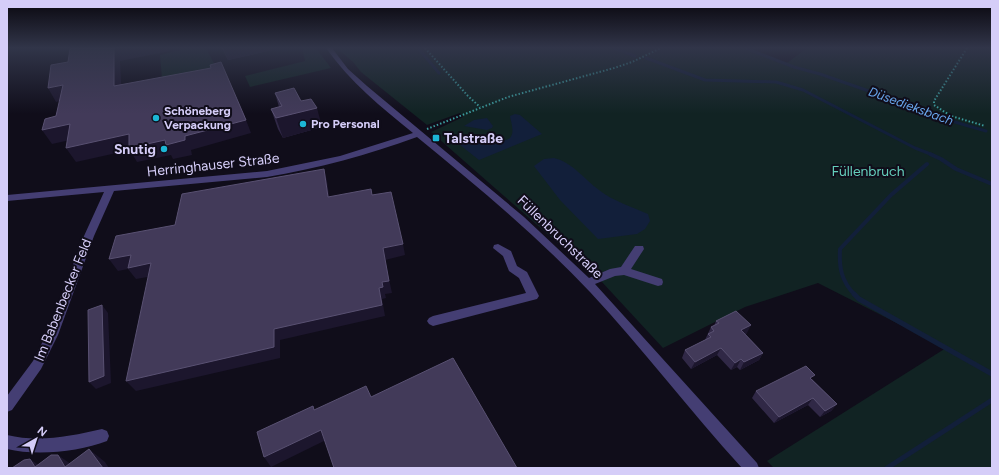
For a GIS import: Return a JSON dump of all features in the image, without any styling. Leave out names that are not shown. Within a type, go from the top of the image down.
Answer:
[{"type":"street","name":"Füllenbruchstraße","points":[[348,70],[364,88],[417,134],[497,198],[570,266],[616,314],[752,468]]},
{"type":"street","name":"Herringhauser Straße","points":[[7,198],[226,179],[294,170],[373,150],[417,134]]},
{"type":"street","name":"Im Babenbecker Feld","points":[[7,406],[20,391],[37,365],[52,335],[89,236],[110,189]]},
{"type":"street","points":[[433,321],[533,296],[523,275],[513,268],[508,254],[498,248]]},
{"type":"street","points":[[624,271],[639,249]]},
{"type":"street","points":[[587,283],[614,272],[624,271],[658,282]]},
{"type":"street","points":[[7,442],[15,444],[65,443],[102,436]]},
{"type":"path","points":[[445,70],[480,107]]},
{"type":"path","points":[[417,134],[480,107],[508,97],[606,70]]},
{"type":"path","points":[[955,70],[934,101],[934,105],[942,112],[985,126]]},
{"type":"green space","points":[[161,70],[218,71],[163,91]]},
{"type":"green space","points":[[268,70],[322,70],[250,87],[245,76]]},
{"type":"green space","name":"Füllenbruch","points":[[360,70],[992,70],[992,468],[774,468],[767,461],[946,348],[818,283],[745,307],[663,348],[601,281],[431,132],[463,117],[460,113],[427,125]]},
{"type":"water","points":[[515,114],[520,115],[542,134],[479,160],[450,137],[458,136],[473,142],[497,142],[507,140],[510,138],[512,133],[510,116]]},
{"type":"water","points":[[487,118],[493,126],[487,130],[464,126],[474,120]]},
{"type":"water","points":[[554,158],[567,163],[604,194],[623,204],[648,214],[650,221],[645,229],[637,234],[598,239],[560,200],[534,166],[544,159]]},
{"type":"building","points":[[50,70],[114,70],[114,86],[199,70],[225,70],[246,120],[185,136],[185,140],[166,145],[165,140],[129,148],[129,134],[66,148],[70,124],[42,130],[45,119],[56,116],[63,85],[48,88]]},
{"type":"building","points":[[294,88],[301,101],[311,99],[317,108],[276,118],[271,109],[282,106],[275,93]]},
{"type":"building","points":[[324,169],[328,197],[371,189],[372,195],[391,192],[403,244],[383,248],[389,281],[382,282],[383,287],[379,288],[382,305],[274,329],[274,347],[126,381],[151,263],[128,268],[131,255],[109,259],[116,236],[175,225],[182,194]]},
{"type":"building","points":[[102,305],[104,376],[89,382],[88,310]]},
{"type":"building","points":[[736,311],[751,325],[741,330],[763,353],[744,362],[741,359],[735,363],[721,348],[695,362],[685,350],[711,337],[708,334],[714,331],[711,327],[719,323],[716,321]]},
{"type":"building","points":[[453,358],[517,468],[334,468],[321,430],[264,457],[257,432],[313,406],[314,410],[366,386],[371,397]]},
{"type":"building","points":[[806,366],[815,375],[810,378],[837,404],[825,411],[813,398],[779,417],[756,391]]},
{"type":"building","points":[[89,449],[103,468],[12,468],[24,460],[30,459],[35,467],[51,455],[58,455],[65,467]]},
{"type":"waterway","points":[[679,70],[705,80],[776,82],[803,90],[915,148],[933,155]]},
{"type":"waterway","name":"Düsedieksbach","points":[[806,70],[906,104],[927,114],[986,131]]},
{"type":"waterway","points":[[930,154],[956,169],[992,184]]},
{"type":"waterway","points":[[927,164],[891,195],[840,249],[842,274],[850,290],[859,299],[992,374]]},
{"type":"waterway","points":[[887,468],[992,400]]},
{"type":"place","name":"Schöneberg Verpackung","points":[[156,118]]},
{"type":"place","name":"Pro Personal","points":[[303,124]]},
{"type":"place","name":"Talstraße","points":[[436,138]]},
{"type":"place","name":"Snutig","points":[[164,149]]}]
